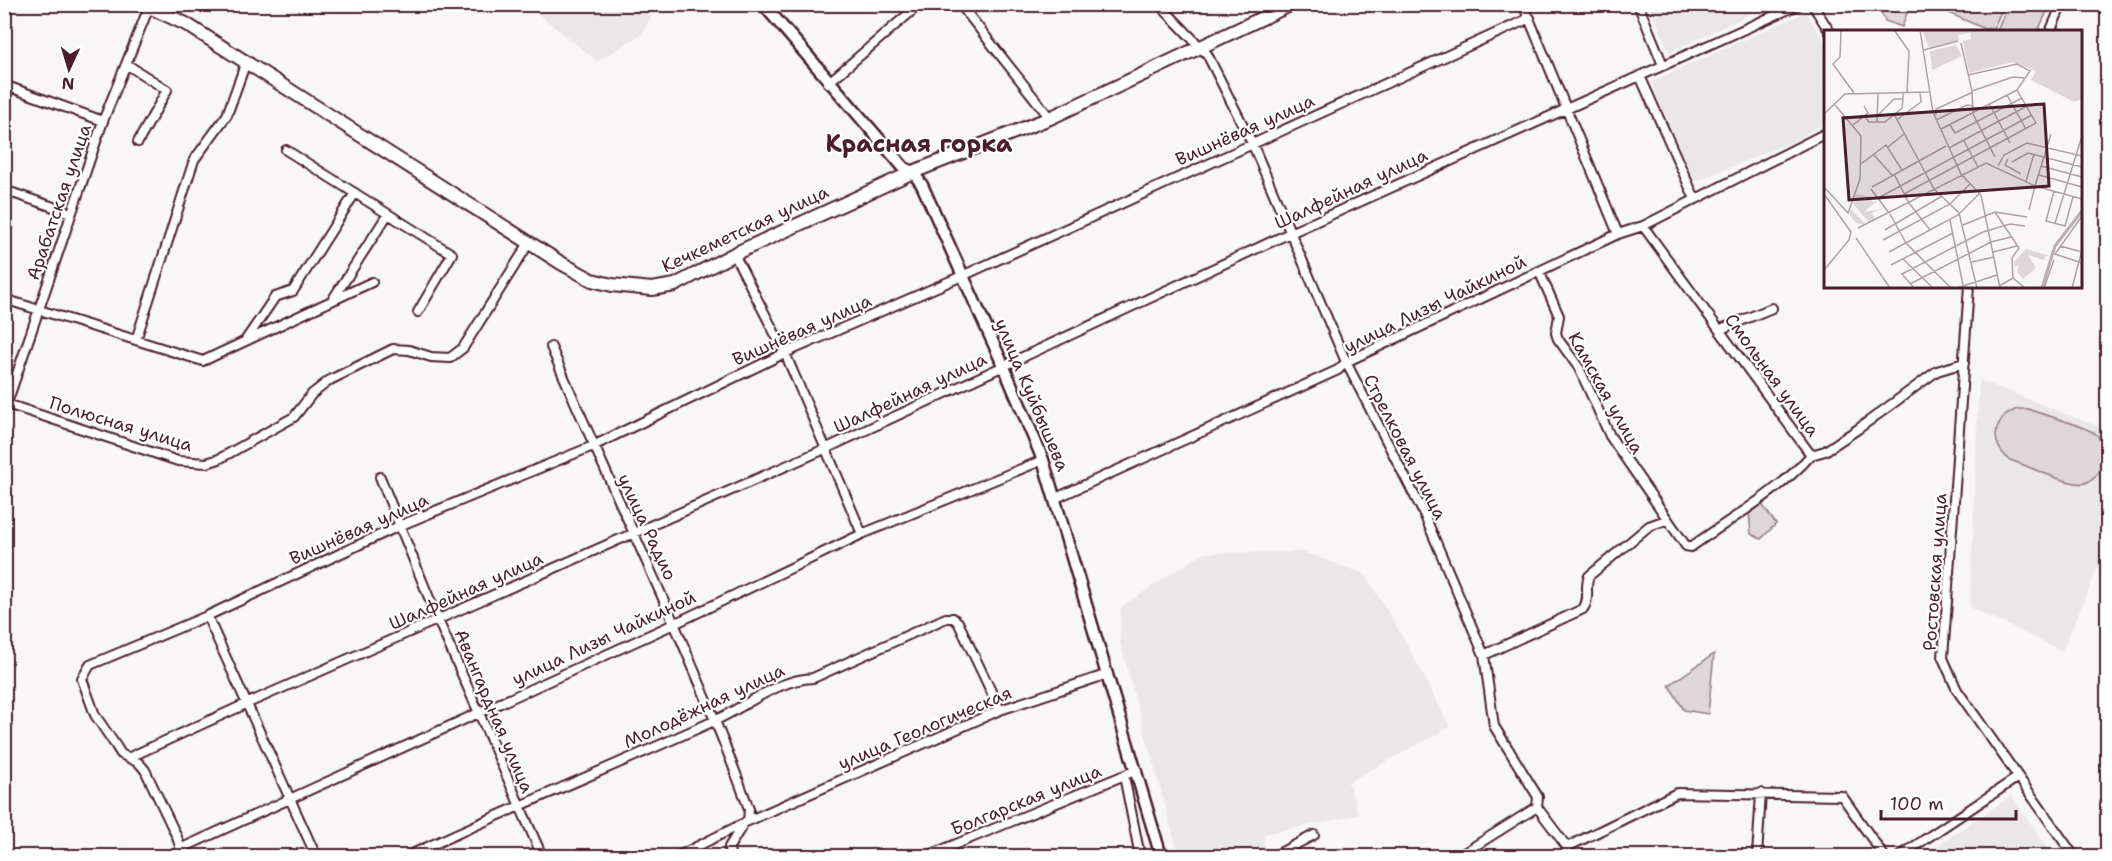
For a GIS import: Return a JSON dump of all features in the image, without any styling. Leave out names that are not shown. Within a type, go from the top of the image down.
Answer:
[{"type":"main road","name":"улица Куйбышева","points":[[764,4],[828,83],[904,168],[913,172],[922,184],[1043,460],[1161,856]]},
{"type":"main road","name":"Кечкеметская улица","points":[[148,6],[186,24],[529,243],[592,280],[632,289],[652,289],[675,285],[734,254],[913,172],[1050,118],[1292,4]]},
{"type":"street","points":[[828,83],[920,4]]},
{"type":"street","points":[[960,4],[1050,118]]},
{"type":"street","name":"Стрелковая улица","points":[[1159,4],[1190,38],[1202,46],[1252,143],[1346,362],[1424,514],[1484,655],[1494,726],[1538,797],[1537,807],[1567,847],[1570,856]]},
{"type":"street","points":[[1523,4],[1564,108],[1618,234]]},
{"type":"street","points":[[1638,4],[1663,65]]},
{"type":"street","name":"Шалфейная улица","points":[[128,759],[248,703],[827,448],[1290,233],[1800,4]]},
{"type":"street","points":[[1812,4],[1829,30]]},
{"type":"street","points":[[2051,30],[2062,4]]},
{"type":"street","name":"Арабатская улица","points":[[5,405],[103,121],[148,6]]},
{"type":"street","name":"Вишнёвая улица","points":[[128,759],[95,715],[82,687],[86,668],[207,616],[399,526],[593,446],[786,353],[962,276],[1530,18]]},
{"type":"street","points":[[136,340],[194,160],[227,115],[246,62]]},
{"type":"street","points":[[126,64],[167,90],[138,142]]},
{"type":"street","points":[[1640,76],[1695,199]]},
{"type":"street","points":[[4,85],[103,121]]},
{"type":"street","name":"улица Лизы Чайкиной","points":[[1056,498],[1338,370],[1346,362],[1618,234],[1643,226],[1824,134]]},
{"type":"street","points":[[286,150],[452,254],[417,312]]},
{"type":"street","points":[[4,190],[71,213]]},
{"type":"street","points":[[245,341],[275,297],[293,291],[355,193]]},
{"type":"street","points":[[332,301],[388,214]]},
{"type":"street","name":"Смольная улица","points":[[1643,226],[1721,329],[1811,455],[1825,451],[1858,429],[1937,370],[1964,363]]},
{"type":"street","name":"Полюсная улица","points":[[5,405],[178,461],[207,463],[294,417],[312,394],[330,380],[393,350],[409,350],[431,357],[450,358],[463,348],[529,243]]},
{"type":"street","points":[[734,254],[786,353],[862,534]]},
{"type":"street","name":"Камская улица","points":[[1539,272],[1559,316],[1556,333],[1558,339],[1579,368],[1610,436],[1684,545],[1691,547],[1800,468],[1811,455]]},
{"type":"street","points":[[4,299],[203,361],[372,282]]},
{"type":"street","name":"Ростовская улица","points":[[1970,288],[1942,658],[1957,690],[2074,856]]},
{"type":"street","points":[[1721,329],[1772,308]]},
{"type":"street","name":"улица Радио","points":[[550,348],[632,533],[676,623],[717,720],[749,809],[748,821]]},
{"type":"street","name":"улица Лизы Чайкиной","points":[[181,853],[290,797],[676,623],[862,534],[1043,460]]},
{"type":"street","name":"Авангардная улица","points":[[380,477],[438,620],[542,856]]},
{"type":"street","points":[[1484,655],[1583,609],[1587,602],[1586,588],[1589,576],[1649,526],[1666,520]]},
{"type":"street","points":[[207,616],[316,856]]},
{"type":"street","name":"Молодёжная улица","points":[[408,856],[518,805],[717,720],[793,679],[813,678],[950,618],[958,622],[1000,710]]},
{"type":"street","name":"улица Геологическая","points":[[678,856],[748,821],[1000,710],[1108,674]]},
{"type":"street","points":[[128,759],[139,763],[145,770],[181,853]]},
{"type":"street","name":"Болгарская улица","points":[[927,856],[1137,770]]},
{"type":"street","points":[[1124,776],[1140,856]]},
{"type":"street","points":[[1900,856],[2018,777]]},
{"type":"street","points":[[1567,847],[1677,793],[1761,793],[1842,796],[1884,856]]},
{"type":"street","points":[[1757,856],[1761,793]]},
{"type":"street","points":[[1459,856],[1537,807]]},
{"type":"street","points":[[730,856],[729,847],[736,833],[748,821]]},
{"type":"street","points":[[1274,856],[1314,835]]},
{"type":"shaded area","points":[[2008,4],[2050,5],[2038,30],[1997,30]]},
{"type":"shaded area","points":[[527,5],[657,5],[642,34],[597,61]]},
{"type":"shaded area","points":[[1649,5],[1769,5],[1670,52]]},
{"type":"shaded area","points":[[1864,5],[1910,5],[1902,27],[1885,21],[1879,7],[1868,11]]},
{"type":"shaded area","points":[[1931,5],[2004,5],[1994,27],[1985,29]]},
{"type":"shaded area","points":[[1806,12],[1824,41],[1824,124],[1798,139],[1695,182],[1651,82]]},
{"type":"shaded area","points":[[1979,380],[2107,430],[2108,545],[2062,651],[1970,607]]},
{"type":"shaded area","points":[[2019,409],[2028,409],[2064,421],[2097,435],[2104,450],[2103,459],[2101,467],[2092,480],[2075,483],[2010,460],[1998,446],[1996,431],[2004,417]]},
{"type":"shaded area","points":[[1761,503],[1776,524],[1761,539],[1751,534],[1749,512]]},
{"type":"shaded area","points":[[1303,552],[1365,574],[1407,644],[1450,727],[1348,782],[1359,815],[1264,834],[1264,856],[1179,856],[1120,643],[1121,607],[1203,553]]},
{"type":"shaded area","points":[[1714,654],[1708,714],[1684,710],[1669,685]]},
{"type":"shaded area","points":[[2011,796],[2054,856],[1922,856]]},
{"type":"district","name":"Красная горка","points":[[919,144]]}]
